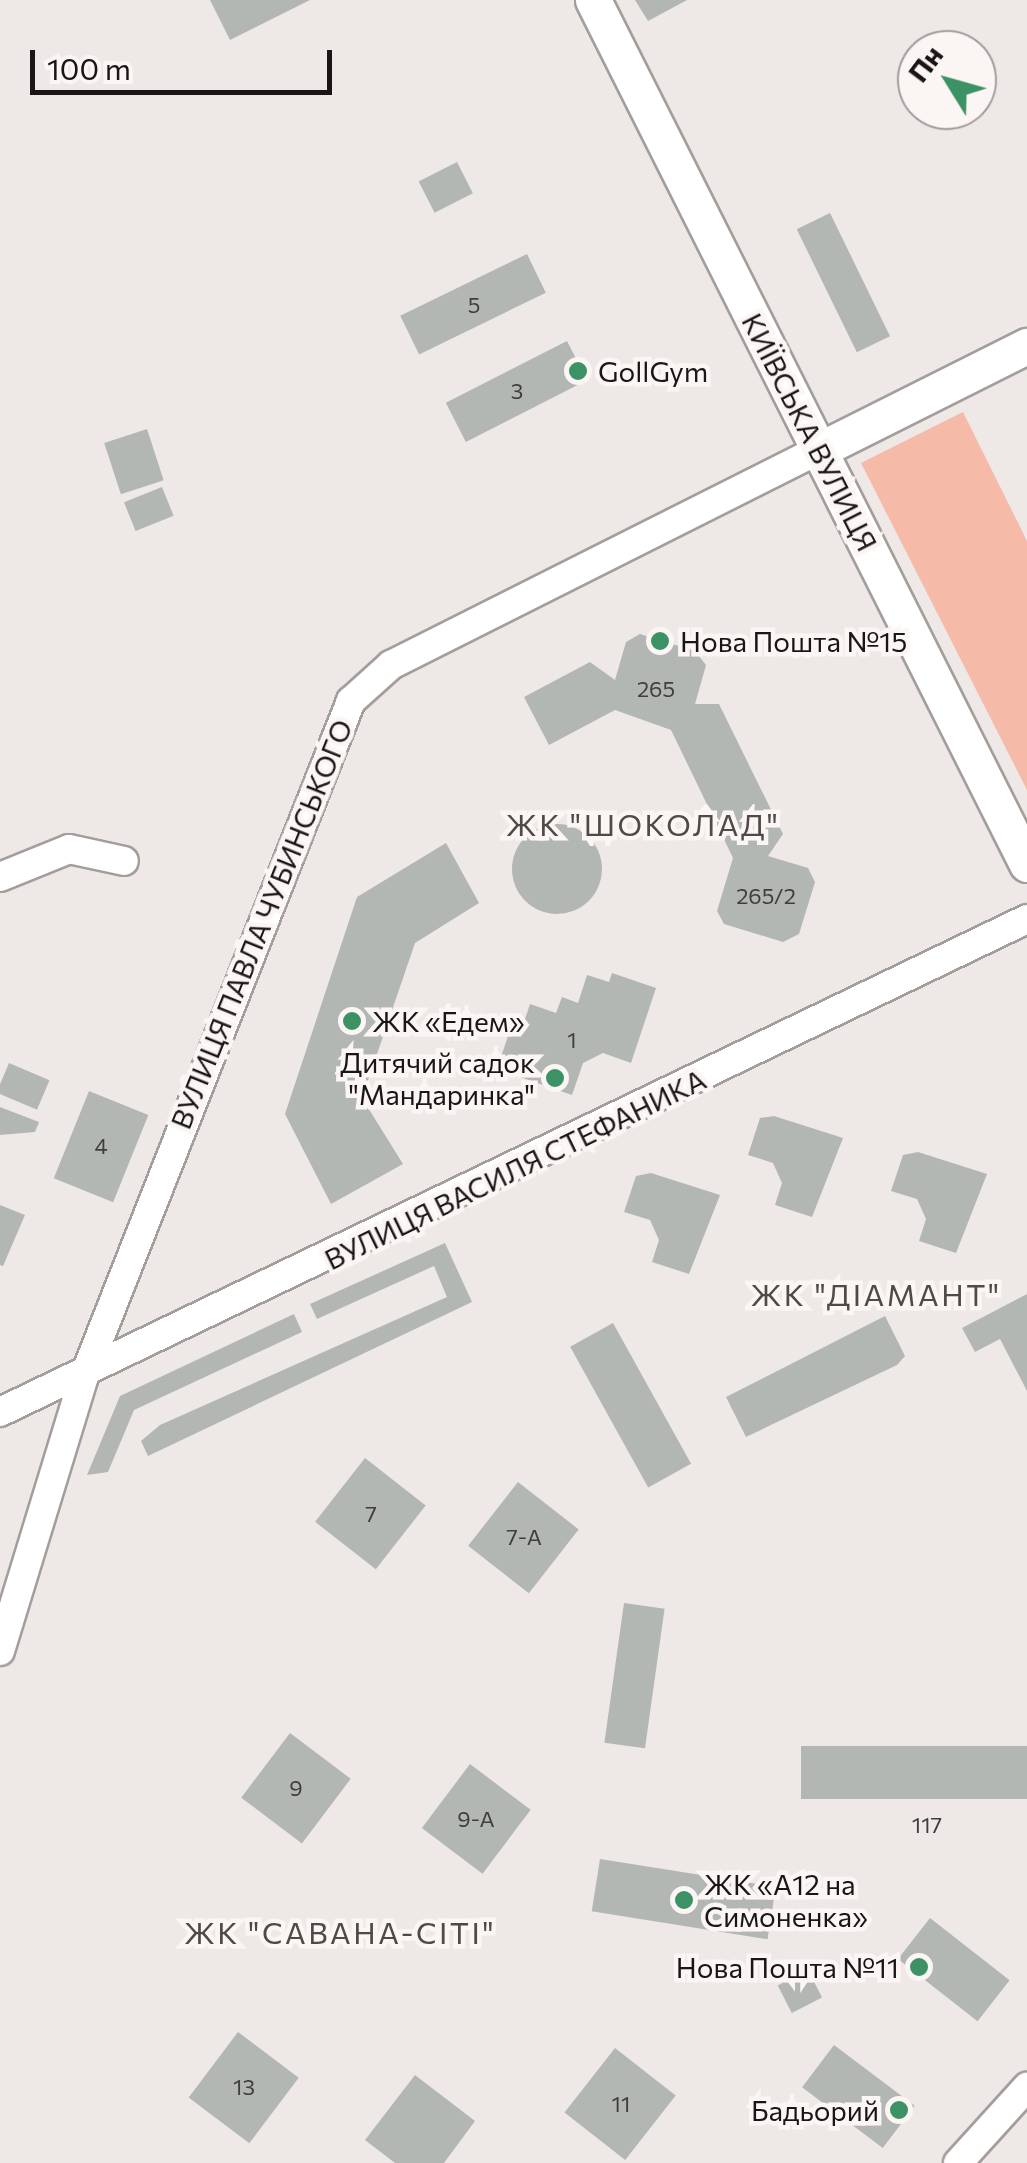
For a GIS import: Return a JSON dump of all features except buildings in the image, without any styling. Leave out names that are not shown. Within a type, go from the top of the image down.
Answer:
[{"type":"main road","name":"КИЇВСЬКА ВУЛИЦЯ","points":[[593,0],[1027,864]]},
{"type":"main road","points":[[819,450],[1027,346]]},
{"type":"street","name":"ВУЛИЦЯ ПАВЛА ЧУБИНСЬКОГО","points":[[0,1650],[84,1377],[351,701],[391,666],[819,450]]},
{"type":"street","points":[[0,877],[69,849],[124,861]]},
{"type":"street","name":"ВУЛИЦЯ ВАСИЛЯ СТЕФАНИКА","points":[[0,1412],[84,1377],[1027,918]]},
{"type":"street","points":[[958,2163],[1027,2086]]},
{"type":"shaded area","points":[[963,412],[1027,541],[1027,790],[861,463]]},
{"type":"place","name":"GollGym","points":[[578,371]]},
{"type":"place","name":"Нова Пошта №15","points":[[660,641]]},
{"type":"place","name":"ЖК «Едем»","points":[[352,1021]]},
{"type":"place","name":"Дитячий садок \"Мандаринка\"","points":[[555,1078]]},
{"type":"place","name":"ЖК «А12 на Симоненка»","points":[[684,1900]]},
{"type":"place","name":"Нова Пошта №11","points":[[919,1967]]},
{"type":"place","name":"Бадьорий","points":[[899,2110]]},
{"type":"district","name":"ЖК \"ШОКОЛАД\"","points":[[643,824]]},
{"type":"district","name":"ЖК \"ДІАМАНТ\"","points":[[876,1294]]},
{"type":"district","name":"ЖК \"САВАНА-СІТІ\"","points":[[340,1932]]}]
